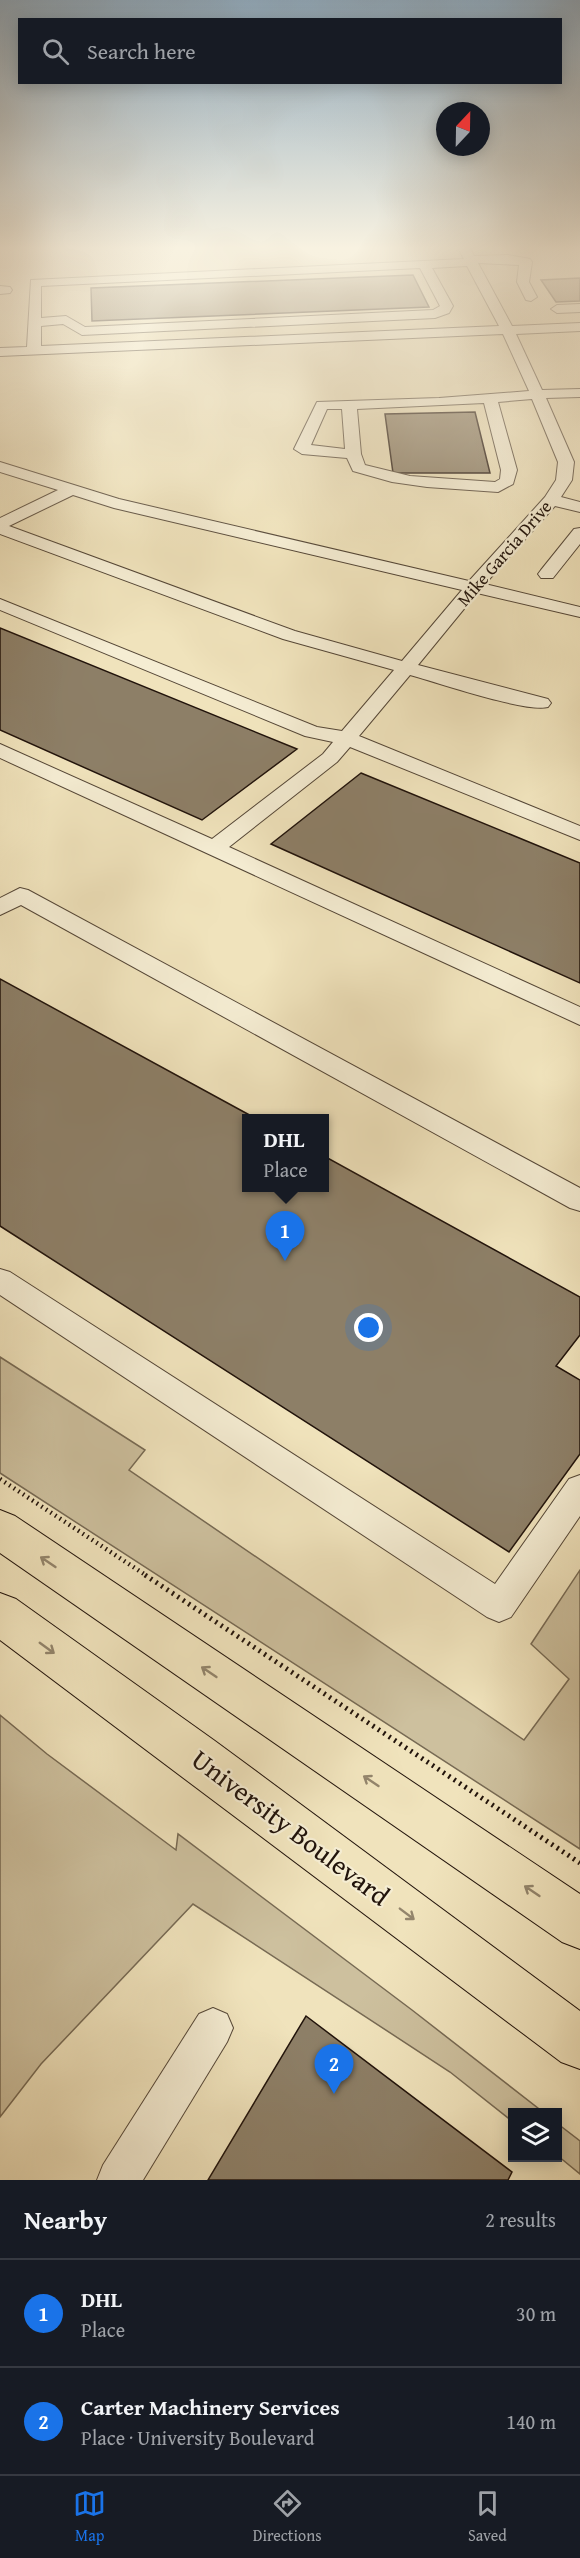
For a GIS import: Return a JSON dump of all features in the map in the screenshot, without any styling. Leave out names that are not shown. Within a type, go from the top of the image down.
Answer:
[{"type":"main road","points":[[0,1529],[580,1924]]},
{"type":"main road","name":"University Boulevard","points":[[0,1614],[580,2043]]},
{"type":"street","points":[[0,352],[111,348]]},
{"type":"street","name":"Mike Garcia Drive","points":[[215,848],[330,758],[474,586],[551,500],[564,480],[566,462],[558,439],[516,348]]},
{"type":"street","points":[[353,454],[302,449],[322,405],[580,393]]},
{"type":"street","points":[[349,404],[353,454],[358,468],[378,475],[422,483],[498,487],[507,481],[509,470],[490,398]]},
{"type":"street","points":[[0,467],[114,503],[580,612]]},
{"type":"street","points":[[0,526],[71,490]]},
{"type":"street","points":[[551,500],[580,507]]},
{"type":"street","points":[[0,526],[289,635],[404,669],[542,703]]},
{"type":"street","points":[[547,573],[580,533]]},
{"type":"street","points":[[0,604],[312,732],[346,738],[580,834]]},
{"type":"street","points":[[0,750],[580,1017]]},
{"type":"street","points":[[6,896],[580,1201]]},
{"type":"street","points":[[0,1280],[499,1606],[580,1489]]},
{"type":"street","points":[[118,2180],[213,2028]]},
{"type":"path","points":[[0,1479],[580,1863]]},
{"type":"shaded area","points":[[0,1357],[145,1450],[129,1470],[524,1740],[569,1679],[531,1644],[580,1570],[580,1849],[0,1473]]},
{"type":"shaded area","points":[[0,1715],[47,1754],[176,1850],[178,1834],[538,2108],[508,2108],[508,2118],[450,2072],[193,1904],[41,2064],[0,2117]]},
{"type":"shaded area","points":[[562,2127],[580,2141],[580,2174],[562,2159]]},
{"type":"building","points":[[475,412],[490,473],[393,473],[385,414]]},
{"type":"building","points":[[0,628],[297,749],[202,820],[0,730]]},
{"type":"building","points":[[361,773],[580,863],[580,983],[271,844]]},
{"type":"building","points":[[0,979],[248,1114],[242,1114],[242,1192],[329,1192],[329,1159],[580,1297],[580,1335],[556,1366],[580,1380],[580,1454],[509,1552],[0,1226]]},
{"type":"building","points":[[306,2016],[512,2172],[508,2180],[208,2180]]},
{"type":"place","name":"DHL","points":[[285,1261]]},
{"type":"place","name":"Carter Machinery Services","points":[[334,2094]]}]
